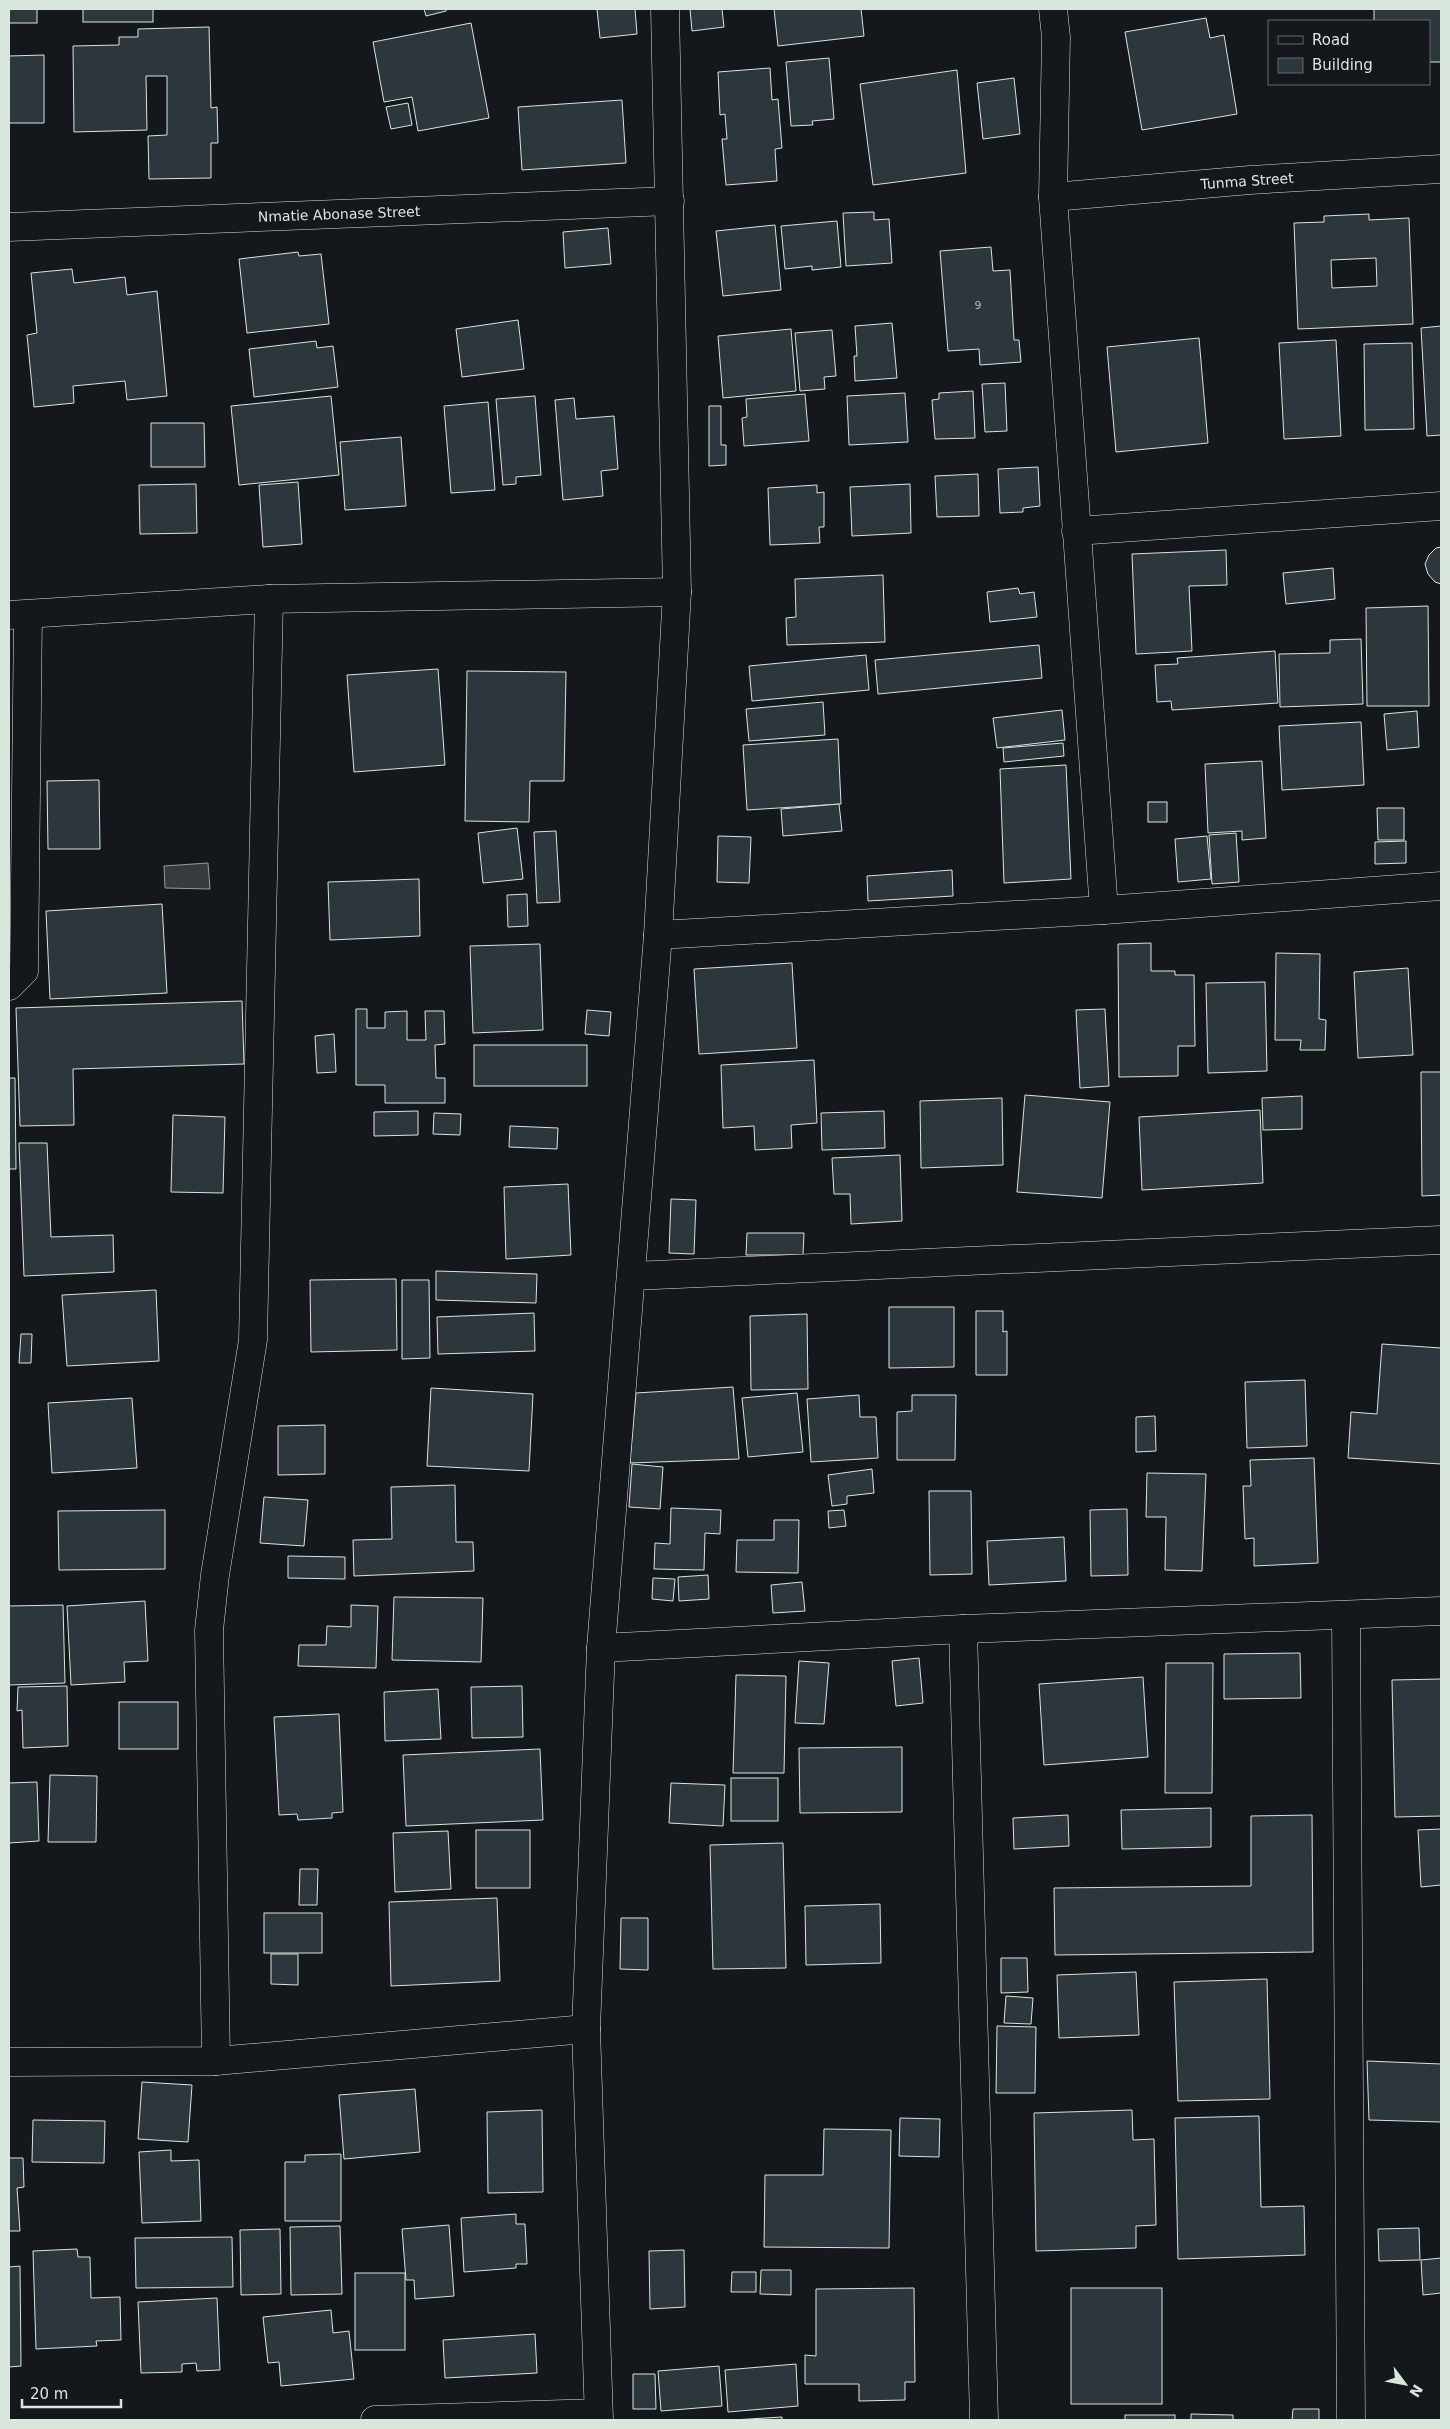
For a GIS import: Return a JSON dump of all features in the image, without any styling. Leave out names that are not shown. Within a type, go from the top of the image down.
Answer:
[{"type":"street","points":[[374,2420],[599,2416],[586,2029],[601,1648],[658,935],[677,592],[665,9]]},
{"type":"street","points":[[1053,9],[1056,37],[1053,197],[1104,910]]},
{"type":"street","name":"Tunma Street","points":[[1053,197],[1250,180],[1441,169]]},
{"type":"street","name":"Nmatie Abonase Street","points":[[9,227],[670,201]]},
{"type":"street","points":[[1076,531],[1441,506]]},
{"type":"street","points":[[9,986],[24,971],[18,615],[269,599],[677,592]]},
{"type":"street","points":[[216,2061],[210,1630],[215,1575],[253,1340],[269,599]]},
{"type":"street","points":[[658,935],[1104,910],[1441,886]]},
{"type":"street","points":[[632,1276],[1441,1240]]},
{"type":"street","points":[[601,1648],[963,1629],[1441,1611]]},
{"type":"street","points":[[1346,1615],[1351,2420]]},
{"type":"street","points":[[963,1629],[984,2420]]},
{"type":"street","points":[[9,2062],[216,2061],[586,2029]]},
{"type":"shaded area","points":[[208,863],[210,889],[165,888],[164,866]]},
{"type":"building","points":[[9,9],[37,9],[37,23],[9,23]]},
{"type":"building","points":[[83,9],[153,9],[153,22],[83,22]]},
{"type":"building","points":[[424,9],[446,9],[446,11],[426,16]]},
{"type":"building","points":[[597,9],[635,9],[637,34],[600,38]]},
{"type":"building","points":[[690,9],[722,9],[724,27],[692,31]]},
{"type":"building","points":[[774,9],[861,9],[864,36],[778,46]]},
{"type":"building","points":[[1374,9],[1441,9],[1441,62],[1430,62],[1430,20],[1374,20]]},
{"type":"building","points":[[1206,18],[1210,38],[1224,35],[1237,114],[1142,130],[1125,32]]},
{"type":"building","points":[[471,23],[489,118],[418,131],[412,97],[384,102],[373,42]]},
{"type":"building","points":[[209,27],[211,108],[217,107],[218,143],[211,143],[211,178],[149,179],[148,136],[167,135],[167,76],[146,76],[147,130],[74,132],[73,46],[119,45],[119,37],[138,37],[138,29]]},
{"type":"building","points":[[44,55],[44,123],[9,123],[9,56]]},
{"type":"building","points":[[829,58],[834,119],[812,121],[813,125],[791,126],[786,62]]},
{"type":"building","points":[[770,68],[772,100],[778,99],[782,148],[775,149],[777,181],[726,185],[722,139],[727,139],[725,114],[720,115],[718,72]]},
{"type":"building","points":[[957,70],[966,173],[873,185],[860,84]]},
{"type":"building","points":[[1014,78],[1020,134],[983,139],[977,83]]},
{"type":"building","points":[[622,100],[626,163],[522,170],[518,107]]},
{"type":"building","points":[[408,103],[412,125],[391,129],[386,107]]},
{"type":"building","points":[[874,212],[874,220],[889,219],[892,263],[846,266],[843,213]]},
{"type":"building","points":[[1369,214],[1369,220],[1409,218],[1413,324],[1298,329],[1294,223],[1324,222],[1324,216]],"holes":[[[1376,258],[1377,286],[1332,288],[1331,260]]]},
{"type":"building","points":[[837,221],[841,267],[812,270],[812,266],[785,269],[781,226]]},
{"type":"building","points":[[775,225],[781,290],[723,296],[716,231]]},
{"type":"building","points":[[608,228],[611,264],[565,268],[563,232]]},
{"type":"building","points":[[991,247],[993,271],[1010,270],[1014,340],[1019,340],[1021,362],[980,365],[979,349],[948,351],[940,251]]},
{"type":"building","points":[[298,252],[299,256],[321,254],[329,324],[247,333],[239,259]]},
{"type":"building","points":[[72,269],[74,283],[125,277],[127,295],[157,291],[167,396],[127,400],[125,381],[73,386],[74,403],[34,407],[27,335],[37,333],[31,273]]},
{"type":"building","points":[[518,320],[524,369],[462,377],[456,329]]},
{"type":"building","points":[[892,323],[897,378],[855,381],[854,356],[857,356],[855,326]]},
{"type":"building","points":[[1441,326],[1441,435],[1427,436],[1421,328]]},
{"type":"building","points":[[791,329],[796,391],[723,398],[718,336]]},
{"type":"building","points":[[832,330],[836,376],[824,377],[825,389],[800,391],[795,333]]},
{"type":"building","points":[[1199,338],[1208,443],[1116,452],[1107,347]]},
{"type":"building","points":[[1336,340],[1341,436],[1284,439],[1279,343]]},
{"type":"building","points":[[316,341],[317,348],[333,346],[338,387],[254,397],[249,349]]},
{"type":"building","points":[[1412,343],[1414,429],[1365,430],[1364,344]]},
{"type":"building","points":[[1005,383],[1007,431],[985,432],[982,384]]},
{"type":"building","points":[[973,391],[975,438],[935,439],[932,400],[939,399],[939,393]]},
{"type":"building","points":[[905,393],[908,442],[849,445],[847,396]]},
{"type":"building","points":[[805,394],[809,441],[744,446],[742,418],[747,417],[746,399]]},
{"type":"building","points":[[331,396],[339,475],[239,485],[231,406]]},
{"type":"building","points":[[535,396],[541,475],[516,477],[516,484],[503,485],[496,399]]},
{"type":"building","points":[[574,398],[576,419],[614,416],[618,469],[601,471],[603,496],[563,500],[555,400]]},
{"type":"building","points":[[488,402],[495,490],[451,493],[444,406]]},
{"type":"building","points":[[709,406],[721,406],[721,445],[726,445],[726,465],[709,466]]},
{"type":"building","points":[[151,423],[204,423],[205,467],[151,467]]},
{"type":"building","points":[[401,437],[406,506],[345,510],[340,442]]},
{"type":"building","points":[[1038,467],[1040,506],[1023,508],[1023,512],[1000,513],[998,469]]},
{"type":"building","points":[[978,474],[979,516],[937,517],[935,476]]},
{"type":"building","points":[[298,482],[302,544],[263,547],[259,485]]},
{"type":"building","points":[[196,484],[197,533],[140,534],[139,485]]},
{"type":"building","points":[[910,484],[911,533],[852,536],[850,487]]},
{"type":"building","points":[[817,485],[817,493],[824,492],[824,527],[819,527],[820,543],[770,545],[768,488]]},
{"type":"building","points":[[1441,547],[1441,584],[1435,582],[1428,574],[1425,564],[1429,555],[1436,548]]},
{"type":"building","points":[[1226,550],[1227,585],[1189,586],[1192,651],[1136,654],[1132,554]]},
{"type":"building","points":[[1333,568],[1335,599],[1286,604],[1283,573]]},
{"type":"building","points":[[883,575],[885,642],[787,645],[786,618],[796,617],[795,579]]},
{"type":"building","points":[[1018,588],[1020,594],[1034,592],[1037,617],[990,622],[987,592]]},
{"type":"building","points":[[1428,606],[1429,706],[1367,706],[1366,608]]},
{"type":"building","points":[[1361,639],[1363,704],[1280,707],[1279,654],[1330,653],[1330,640]]},
{"type":"building","points":[[1039,645],[1042,678],[878,694],[875,660]]},
{"type":"building","points":[[1275,651],[1278,703],[1172,710],[1171,701],[1157,702],[1155,665],[1178,664],[1177,658]]},
{"type":"building","points":[[866,655],[869,690],[752,701],[749,666]]},
{"type":"building","points":[[438,669],[445,765],[354,772],[347,675]]},
{"type":"building","points":[[467,671],[566,672],[564,781],[530,781],[529,822],[465,821]]},
{"type":"building","points":[[823,702],[825,735],[749,741],[746,709]]},
{"type":"building","points":[[1062,710],[1065,740],[997,748],[993,718]]},
{"type":"building","points":[[1417,711],[1419,747],[1387,750],[1384,714]]},
{"type":"building","points":[[1361,722],[1364,785],[1282,790],[1279,726]]},
{"type":"building","points":[[838,739],[841,804],[747,810],[743,745]]},
{"type":"building","points":[[1063,743],[1064,756],[1004,762],[1003,748]]},
{"type":"building","points":[[1262,761],[1266,838],[1242,840],[1242,831],[1208,833],[1205,764]]},
{"type":"building","points":[[1066,765],[1071,879],[1004,883],[1000,769]]},
{"type":"building","points":[[99,780],[100,849],[48,849],[47,781]]},
{"type":"building","points":[[1148,802],[1167,802],[1167,822],[1148,822]]},
{"type":"building","points":[[839,804],[842,831],[783,836],[781,809]]},
{"type":"building","points":[[1377,808],[1404,808],[1404,840],[1378,840]]},
{"type":"building","points":[[517,828],[523,879],[483,883],[478,833]]},
{"type":"building","points":[[556,831],[560,902],[537,903],[534,832]]},
{"type":"building","points":[[1236,833],[1239,882],[1212,884],[1209,835]]},
{"type":"building","points":[[718,836],[751,837],[749,883],[717,882]]},
{"type":"building","points":[[1207,836],[1211,879],[1178,882],[1175,839]]},
{"type":"building","points":[[1406,841],[1406,863],[1375,864],[1375,842]]},
{"type":"building","points":[[952,870],[953,896],[868,901],[867,876]]},
{"type":"building","points":[[419,879],[420,936],[330,940],[328,882]]},
{"type":"building","points":[[527,894],[528,926],[508,927],[507,895]]},
{"type":"building","points":[[162,904],[167,993],[50,999],[46,911]]},
{"type":"building","points":[[1151,943],[1151,971],[1175,971],[1175,975],[1194,975],[1195,1046],[1178,1046],[1178,1076],[1119,1077],[1118,944]]},
{"type":"building","points":[[540,944],[543,1030],[473,1033],[470,946]]},
{"type":"building","points":[[1276,953],[1320,954],[1319,1019],[1326,1020],[1325,1050],[1300,1050],[1301,1040],[1275,1040]]},
{"type":"building","points":[[792,963],[797,1048],[699,1054],[694,969]]},
{"type":"building","points":[[1408,968],[1413,1055],[1358,1058],[1354,972]]},
{"type":"building","points":[[1265,982],[1267,1071],[1208,1073],[1206,983]]},
{"type":"building","points":[[242,1001],[244,1064],[73,1069],[74,1125],[20,1126],[16,1008]]},
{"type":"building","points":[[356,1009],[367,1009],[367,1028],[385,1028],[385,1012],[407,1011],[407,1040],[426,1040],[425,1011],[444,1011],[445,1044],[435,1045],[436,1078],[445,1078],[445,1103],[385,1103],[385,1085],[356,1085]]},
{"type":"building","points":[[1105,1009],[1109,1086],[1080,1088],[1076,1010]]},
{"type":"building","points":[[587,1010],[611,1012],[609,1036],[585,1034]]},
{"type":"building","points":[[334,1034],[336,1072],[317,1073],[315,1036]]},
{"type":"building","points":[[474,1045],[587,1045],[587,1086],[474,1086]]},
{"type":"building","points":[[814,1060],[817,1123],[791,1125],[792,1148],[755,1150],[754,1126],[723,1128],[721,1065]]},
{"type":"building","points":[[1421,1072],[1441,1072],[1441,1195],[1422,1196]]},
{"type":"building","points":[[9,1078],[15,1078],[16,1169],[9,1169]]},
{"type":"building","points":[[1025,1095],[1110,1102],[1102,1198],[1017,1192]]},
{"type":"building","points":[[1302,1096],[1302,1129],[1263,1130],[1262,1098]]},
{"type":"building","points":[[1002,1098],[1003,1165],[921,1168],[920,1101]]},
{"type":"building","points":[[1260,1110],[1263,1183],[1142,1190],[1139,1117]]},
{"type":"building","points":[[418,1111],[418,1135],[374,1136],[374,1112]]},
{"type":"building","points":[[884,1111],[885,1148],[822,1150],[821,1113]]},
{"type":"building","points":[[434,1113],[461,1114],[460,1135],[433,1134]]},
{"type":"building","points":[[173,1115],[225,1117],[223,1193],[171,1192]]},
{"type":"building","points":[[510,1126],[558,1128],[557,1149],[509,1147]]},
{"type":"building","points":[[19,1143],[47,1143],[51,1237],[113,1235],[114,1272],[24,1276]]},
{"type":"building","points":[[900,1155],[902,1221],[851,1224],[850,1194],[834,1194],[832,1158]]},
{"type":"building","points":[[568,1184],[571,1255],[506,1259],[504,1187]]},
{"type":"building","points":[[671,1199],[696,1200],[694,1254],[669,1253]]},
{"type":"building","points":[[747,1233],[804,1233],[803,1255],[746,1255]]},
{"type":"building","points":[[436,1271],[537,1274],[536,1303],[436,1300]]},
{"type":"building","points":[[396,1279],[397,1350],[311,1352],[310,1280]]},
{"type":"building","points":[[402,1280],[429,1280],[430,1358],[402,1359]]},
{"type":"building","points":[[156,1290],[159,1361],[67,1366],[62,1295]]},
{"type":"building","points":[[889,1307],[954,1307],[954,1367],[889,1368]]},
{"type":"building","points":[[976,1311],[1003,1311],[1003,1332],[1007,1331],[1007,1375],[976,1375]]},
{"type":"building","points":[[534,1313],[535,1351],[438,1354],[437,1317]]},
{"type":"building","points":[[807,1314],[808,1389],[751,1390],[750,1316]]},
{"type":"building","points":[[21,1334],[32,1334],[31,1363],[19,1363]]},
{"type":"building","points":[[1382,1344],[1441,1348],[1441,1464],[1348,1458],[1351,1412],[1377,1414]]},
{"type":"building","points":[[1305,1380],[1307,1446],[1247,1448],[1245,1382]]},
{"type":"building","points":[[733,1387],[739,1459],[630,1463],[636,1393]]},
{"type":"building","points":[[431,1388],[533,1394],[529,1471],[427,1466]]},
{"type":"building","points":[[797,1393],[803,1452],[748,1457],[742,1398]]},
{"type":"building","points":[[859,1395],[860,1417],[876,1417],[878,1458],[811,1462],[807,1399]]},
{"type":"building","points":[[912,1395],[956,1395],[955,1460],[897,1460],[897,1412],[912,1411]]},
{"type":"building","points":[[132,1398],[137,1468],[52,1473],[48,1403]]},
{"type":"building","points":[[1155,1416],[1156,1451],[1136,1452],[1136,1417]]},
{"type":"building","points":[[325,1425],[325,1474],[278,1475],[278,1426]]},
{"type":"building","points":[[1314,1458],[1318,1563],[1254,1566],[1254,1538],[1245,1539],[1243,1486],[1251,1486],[1250,1460]]},
{"type":"building","points":[[632,1464],[663,1467],[660,1509],[629,1507]]},
{"type":"building","points":[[872,1469],[874,1493],[847,1496],[847,1504],[832,1506],[828,1475]]},
{"type":"building","points":[[1147,1473],[1206,1474],[1202,1571],[1165,1570],[1166,1517],[1146,1517]]},
{"type":"building","points":[[455,1485],[456,1542],[473,1542],[474,1571],[354,1576],[353,1540],[392,1539],[391,1487]]},
{"type":"building","points":[[929,1491],[971,1491],[972,1574],[930,1575]]},
{"type":"building","points":[[264,1497],[308,1500],[304,1546],[260,1543]]},
{"type":"building","points":[[671,1508],[721,1510],[720,1534],[705,1533],[704,1570],[654,1569],[655,1543],[670,1544]]},
{"type":"building","points":[[1127,1509],[1128,1575],[1091,1576],[1090,1510]]},
{"type":"building","points":[[165,1510],[165,1569],[59,1570],[58,1511]]},
{"type":"building","points":[[844,1510],[846,1526],[829,1528],[828,1511]]},
{"type":"building","points":[[774,1520],[799,1520],[798,1573],[736,1572],[737,1540],[774,1540]]},
{"type":"building","points":[[1064,1537],[1066,1581],[989,1585],[987,1541]]},
{"type":"building","points":[[288,1556],[345,1557],[345,1579],[288,1578]]},
{"type":"building","points":[[708,1575],[709,1599],[679,1601],[678,1577]]},
{"type":"building","points":[[653,1578],[675,1579],[673,1601],[652,1599]]},
{"type":"building","points":[[802,1582],[805,1611],[773,1613],[771,1585]]},
{"type":"building","points":[[394,1597],[483,1598],[481,1662],[392,1660]]},
{"type":"building","points":[[145,1601],[148,1661],[124,1662],[125,1682],[71,1685],[67,1606]]},
{"type":"building","points":[[63,1605],[65,1683],[9,1685],[9,1606]]},
{"type":"building","points":[[351,1605],[378,1606],[376,1668],[298,1666],[299,1645],[326,1645],[327,1626],[351,1627]]},
{"type":"building","points":[[1300,1653],[1301,1698],[1224,1699],[1224,1654]]},
{"type":"building","points":[[919,1658],[923,1703],[896,1706],[892,1661]]},
{"type":"building","points":[[799,1661],[829,1663],[824,1724],[795,1723]]},
{"type":"building","points":[[1166,1663],[1213,1663],[1212,1793],[1165,1793]]},
{"type":"building","points":[[736,1675],[786,1676],[784,1773],[733,1773]]},
{"type":"building","points":[[1143,1677],[1148,1757],[1044,1765],[1039,1684]]},
{"type":"building","points":[[1441,1679],[1441,1816],[1395,1817],[1392,1680]]},
{"type":"building","points":[[67,1686],[68,1746],[23,1748],[22,1710],[17,1711],[18,1687]]},
{"type":"building","points":[[522,1686],[523,1737],[472,1738],[471,1687]]},
{"type":"building","points":[[438,1689],[441,1739],[385,1741],[384,1692]]},
{"type":"building","points":[[119,1702],[178,1702],[178,1749],[119,1749]]},
{"type":"building","points":[[339,1714],[343,1812],[332,1813],[332,1818],[298,1820],[297,1814],[279,1815],[274,1717]]},
{"type":"building","points":[[902,1747],[902,1812],[800,1813],[799,1748]]},
{"type":"building","points":[[540,1749],[543,1820],[406,1826],[403,1755]]},
{"type":"building","points":[[50,1775],[97,1776],[96,1842],[48,1842]]},
{"type":"building","points":[[731,1778],[778,1778],[778,1821],[731,1821]]},
{"type":"building","points":[[37,1782],[39,1841],[9,1843],[9,1783]]},
{"type":"building","points":[[671,1783],[725,1785],[723,1826],[669,1823]]},
{"type":"building","points":[[1211,1808],[1211,1847],[1122,1849],[1121,1810]]},
{"type":"building","points":[[1068,1815],[1069,1846],[1014,1849],[1013,1818]]},
{"type":"building","points":[[1312,1815],[1313,1952],[1055,1955],[1054,1888],[1251,1886],[1251,1816]]},
{"type":"building","points":[[1441,1829],[1441,1885],[1421,1887],[1418,1830]]},
{"type":"building","points":[[476,1830],[530,1830],[530,1888],[476,1888]]},
{"type":"building","points":[[448,1831],[451,1889],[395,1892],[393,1833]]},
{"type":"building","points":[[783,1843],[786,1968],[713,1969],[710,1845]]},
{"type":"building","points":[[300,1869],[318,1869],[317,1905],[299,1905]]},
{"type":"building","points":[[497,1898],[500,1981],[391,1986],[389,1902]]},
{"type":"building","points":[[880,1904],[881,1963],[806,1965],[805,1906]]},
{"type":"building","points":[[264,1913],[322,1913],[322,1953],[264,1953]]},
{"type":"building","points":[[621,1918],[648,1918],[648,1970],[620,1969]]},
{"type":"building","points":[[271,1954],[298,1954],[298,1985],[271,1984]]},
{"type":"building","points":[[1001,1958],[1027,1958],[1028,1992],[1001,1993]]},
{"type":"building","points":[[1136,1972],[1139,2035],[1059,2038],[1057,1975]]},
{"type":"building","points":[[1267,1979],[1270,2099],[1178,2101],[1174,1982]]},
{"type":"building","points":[[1006,1996],[1033,1998],[1031,2024],[1004,2023]]},
{"type":"building","points":[[997,2026],[1036,2027],[1035,2093],[996,2093]]},
{"type":"building","points":[[1367,2061],[1441,2064],[1441,2122],[1369,2120]]},
{"type":"building","points":[[142,2082],[192,2085],[188,2142],[138,2139]]},
{"type":"building","points":[[415,2089],[420,2152],[344,2159],[339,2095]]},
{"type":"building","points":[[542,2110],[543,2192],[488,2193],[487,2112]]},
{"type":"building","points":[[1132,2110],[1133,2140],[1154,2139],[1156,2225],[1136,2226],[1136,2248],[1036,2251],[1034,2113]]},
{"type":"building","points":[[1259,2116],[1261,2207],[1304,2206],[1305,2255],[1178,2259],[1175,2118]]},
{"type":"building","points":[[900,2118],[940,2119],[939,2157],[899,2156]]},
{"type":"building","points":[[33,2120],[105,2121],[104,2163],[32,2162]]},
{"type":"building","points":[[824,2129],[891,2130],[889,2248],[764,2247],[765,2175],[823,2175]]},
{"type":"building","points":[[171,2150],[171,2161],[199,2160],[201,2221],[142,2223],[139,2152]]},
{"type":"building","points":[[341,2154],[341,2221],[285,2221],[285,2162],[305,2162],[305,2155]]},
{"type":"building","points":[[9,2158],[23,2158],[24,2187],[17,2188],[20,2231],[9,2231]]},
{"type":"building","points":[[516,2214],[516,2224],[525,2224],[527,2264],[516,2264],[516,2268],[464,2272],[461,2218]]},
{"type":"building","points":[[449,2225],[454,2296],[415,2299],[414,2280],[406,2280],[402,2229]]},
{"type":"building","points":[[340,2226],[342,2294],[291,2295],[290,2227]]},
{"type":"building","points":[[1419,2228],[1420,2260],[1379,2261],[1378,2229]]},
{"type":"building","points":[[280,2229],[281,2294],[241,2295],[240,2230]]},
{"type":"building","points":[[232,2237],[233,2287],[136,2288],[135,2238]]},
{"type":"building","points":[[77,2249],[78,2257],[90,2257],[91,2298],[120,2297],[121,2340],[96,2341],[97,2346],[36,2349],[33,2251]]},
{"type":"building","points":[[684,2250],[685,2307],[650,2309],[649,2251]]},
{"type":"building","points":[[1441,2258],[1441,2293],[1423,2295],[1421,2260]]},
{"type":"building","points":[[20,2266],[21,2366],[9,2367],[9,2267]]},
{"type":"building","points":[[761,2270],[791,2270],[791,2295],[760,2294]]},
{"type":"building","points":[[732,2272],[756,2272],[756,2292],[731,2292]]},
{"type":"building","points":[[355,2273],[405,2273],[405,2350],[355,2350]]},
{"type":"building","points":[[914,2288],[915,2382],[905,2382],[905,2400],[859,2401],[859,2384],[805,2384],[805,2355],[816,2356],[816,2289]]},
{"type":"building","points":[[1071,2288],[1162,2288],[1162,2404],[1071,2404]]},
{"type":"building","points":[[217,2298],[220,2370],[197,2371],[196,2363],[182,2364],[182,2372],[141,2373],[138,2302]]},
{"type":"building","points":[[331,2310],[333,2333],[349,2331],[354,2379],[281,2386],[279,2362],[268,2363],[263,2317]]},
{"type":"building","points":[[535,2334],[537,2373],[445,2378],[443,2340]]},
{"type":"building","points":[[796,2364],[798,2406],[728,2412],[725,2370]]},
{"type":"building","points":[[719,2366],[722,2406],[661,2411],[658,2371]]},
{"type":"building","points":[[633,2374],[655,2374],[656,2409],[633,2409]]},
{"type":"building","points":[[1293,2409],[1319,2409],[1319,2420],[1292,2420]]},
{"type":"building","points":[[1191,2414],[1233,2415],[1233,2420],[1191,2420]]},
{"type":"building","points":[[1125,2415],[1175,2415],[1175,2420],[1125,2420]]},
{"type":"building","points":[[782,2417],[782,2420],[733,2420]]}]
